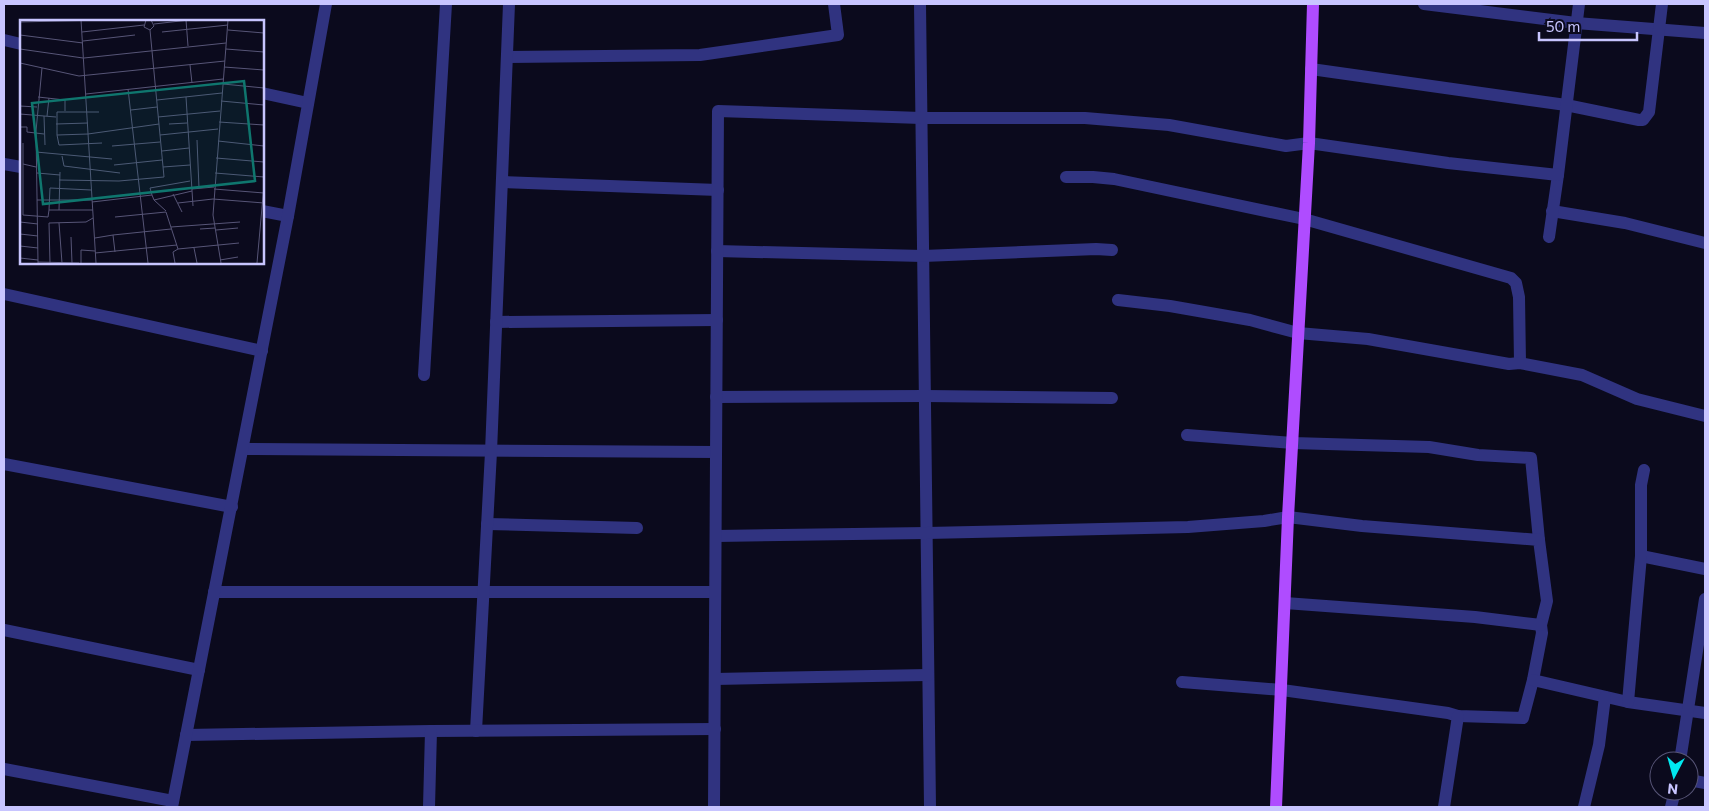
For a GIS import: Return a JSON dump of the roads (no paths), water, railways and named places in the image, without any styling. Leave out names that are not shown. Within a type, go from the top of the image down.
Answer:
[{"type":"main road","points":[[1276,807],[1288,517],[1309,143],[1310,69],[1314,4]]},
{"type":"street","points":[[4,769],[172,804],[232,507],[288,216],[326,4]]},
{"type":"street","points":[[424,375],[446,4]]},
{"type":"street","points":[[476,731],[491,452],[509,4]]},
{"type":"street","points":[[507,57],[700,55],[838,35],[834,4]]},
{"type":"street","points":[[920,4],[930,807]]},
{"type":"street","points":[[1424,4],[1576,23],[1705,33]]},
{"type":"street","points":[[1549,237],[1579,4]]},
{"type":"street","points":[[1310,69],[1566,105],[1644,120],[1649,112],[1662,4]]},
{"type":"street","points":[[4,40],[20,44]]},
{"type":"street","points":[[264,93],[308,103]]},
{"type":"street","points":[[714,807],[718,111],[921,118],[1085,118],[1169,125],[1286,146],[1309,143],[1448,163],[1558,175]]},
{"type":"street","points":[[4,164],[20,167]]},
{"type":"street","points":[[1066,177],[1114,179],[1304,219],[1511,278],[1516,283],[1519,297],[1520,363]]},
{"type":"street","points":[[502,182],[718,190]]},
{"type":"street","points":[[264,211],[288,216]]},
{"type":"street","points":[[1552,211],[1625,223],[1705,243]]},
{"type":"street","points":[[717,251],[923,256],[1096,249],[1112,250]]},
{"type":"street","points":[[4,294],[262,351]]},
{"type":"street","points":[[1118,300],[1170,306],[1250,320],[1298,333],[1368,340],[1509,364],[1520,363],[1582,375],[1637,399],[1705,416]]},
{"type":"street","points":[[496,322],[717,320]]},
{"type":"street","points":[[716,397],[925,396],[1112,398]]},
{"type":"street","points":[[1182,682],[1282,690],[1448,713],[1458,716],[1523,718],[1533,680],[1542,633],[1541,626],[1547,601],[1531,458],[1478,455],[1429,447],[1293,443],[1187,435]]},
{"type":"street","points":[[243,449],[716,452]]},
{"type":"street","points":[[4,464],[232,507]]},
{"type":"street","points":[[1628,702],[1641,556],[1640,485],[1644,470]]},
{"type":"street","points":[[716,536],[1188,526],[1264,521],[1288,517],[1362,526],[1539,540]]},
{"type":"street","points":[[487,524],[637,528]]},
{"type":"street","points":[[1641,556],[1705,569]]},
{"type":"street","points":[[214,592],[716,592]]},
{"type":"street","points":[[1682,751],[1705,599]]},
{"type":"street","points":[[1285,603],[1475,618],[1541,626]]},
{"type":"street","points":[[4,630],[199,670]]},
{"type":"street","points":[[715,680],[928,675]]},
{"type":"street","points":[[1533,680],[1628,702],[1705,713]]},
{"type":"street","points":[[1584,807],[1599,745],[1605,697]]},
{"type":"street","points":[[1444,807],[1458,716]]},
{"type":"street","points":[[186,735],[431,730],[715,729]]},
{"type":"street","points":[[430,807],[431,730]]}]
